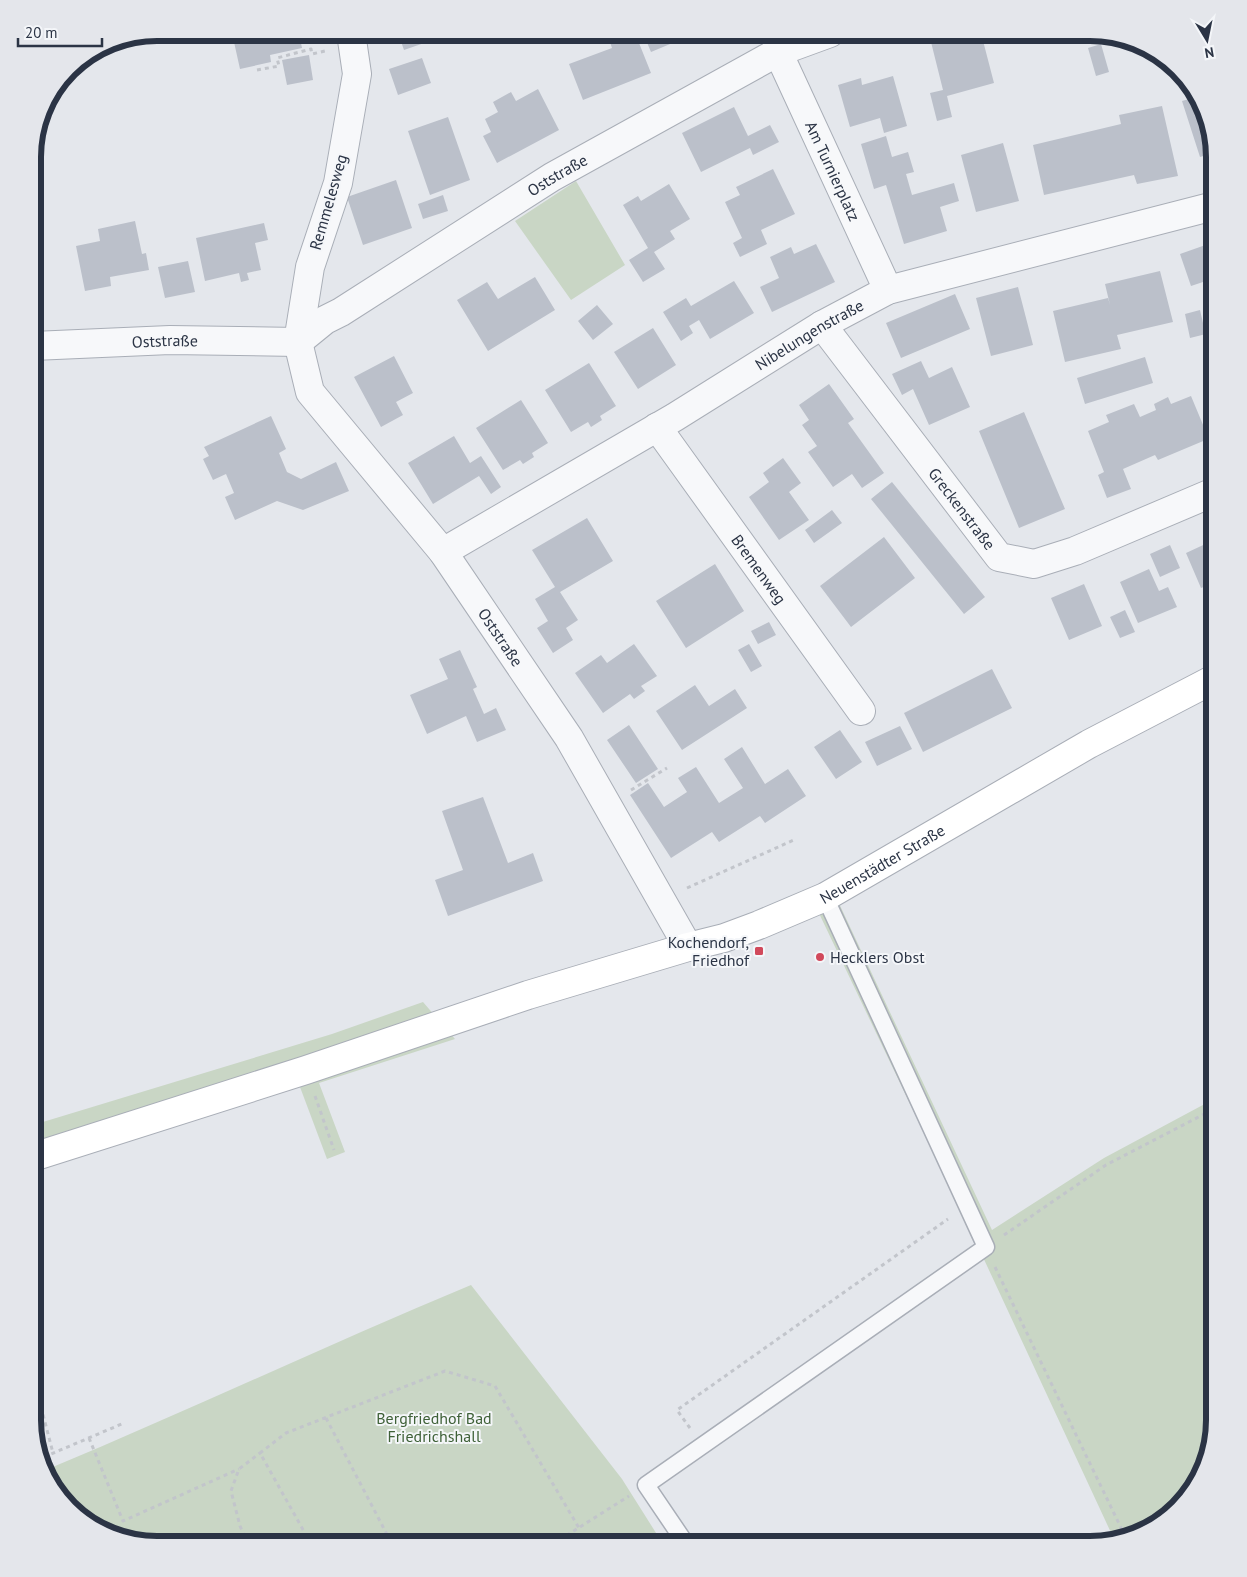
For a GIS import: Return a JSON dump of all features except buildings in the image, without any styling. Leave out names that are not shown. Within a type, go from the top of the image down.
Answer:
[{"type":"main road","name":"Neuenstädter Straße","points":[[41,1153],[306,1070],[528,996],[688,947],[724,938],[759,925],[825,898],[1089,744],[1206,682]]},
{"type":"street","name":"Remmelesweg","points":[[298,342],[310,266],[338,183],[358,74],[352,41]]},
{"type":"street","name":"Oststraße","points":[[41,346],[170,340],[298,342],[325,320],[341,312],[552,177],[778,52],[808,41]]},
{"type":"street","name":"Am Turnierplatz","points":[[778,52],[888,290]]},
{"type":"street","name":"Nibelungenstraße","points":[[443,552],[658,427],[795,344],[822,325],[888,290],[1206,208]]},
{"type":"street","name":"Greckenstraße","points":[[822,325],[999,557],[1034,564],[1075,552],[1206,495]]},
{"type":"street","name":"Oststraße","points":[[298,342],[310,392],[443,552],[569,738],[688,947]]},
{"type":"street","name":"Bremenweg","points":[[658,427],[861,711]]},
{"type":"lane","points":[[681,1536],[646,1485],[986,1247],[825,898]]},
{"type":"path","points":[[257,70],[279,66],[277,58],[311,49],[312,54],[344,41]]},
{"type":"path","points":[[607,805],[667,768]]},
{"type":"path","points":[[661,900],[796,839]]},
{"type":"path","points":[[306,1070],[334,1150]]},
{"type":"path","points":[[1122,1531],[986,1247],[1106,1165],[1206,1113]]},
{"type":"path","points":[[702,1446],[677,1410],[953,1216]]},
{"type":"path","points":[[89,1438],[122,1521],[239,1468],[286,1433],[445,1371],[495,1386],[579,1528]]},
{"type":"path","points":[[41,1409],[53,1453]]},
{"type":"path","points":[[326,1418],[388,1536]]},
{"type":"path","points":[[47,1456],[124,1423]]},
{"type":"path","points":[[260,1453],[307,1536]]},
{"type":"path","points":[[239,1468],[231,1491],[244,1536]]},
{"type":"path","points":[[566,1536],[646,1485]]},
{"type":"green space","points":[[576,181],[625,265],[571,300],[515,221]]},
{"type":"green space","points":[[836,897],[992,1230],[1104,1158],[1206,1103],[1206,1419],[1204,1442],[1194,1471],[1186,1484],[1166,1507],[1148,1520],[1134,1527],[1111,1534],[975,1240],[816,907]]},
{"type":"green space","points":[[423,1002],[455,1039],[319,1083],[345,1152],[327,1159],[300,1087],[41,1168],[41,1123],[332,1034]]},
{"type":"green space","name":"Bergfriedhof Bad Friedrichshall","points":[[471,1285],[622,1479],[658,1536],[143,1535],[113,1527],[87,1512],[70,1496],[53,1471],[52,1468]]},
{"type":"place","name":"Kochendorf, Friedhof","points":[[759,951]]},
{"type":"place","name":"Hecklers Obst","points":[[820,957]]}]
